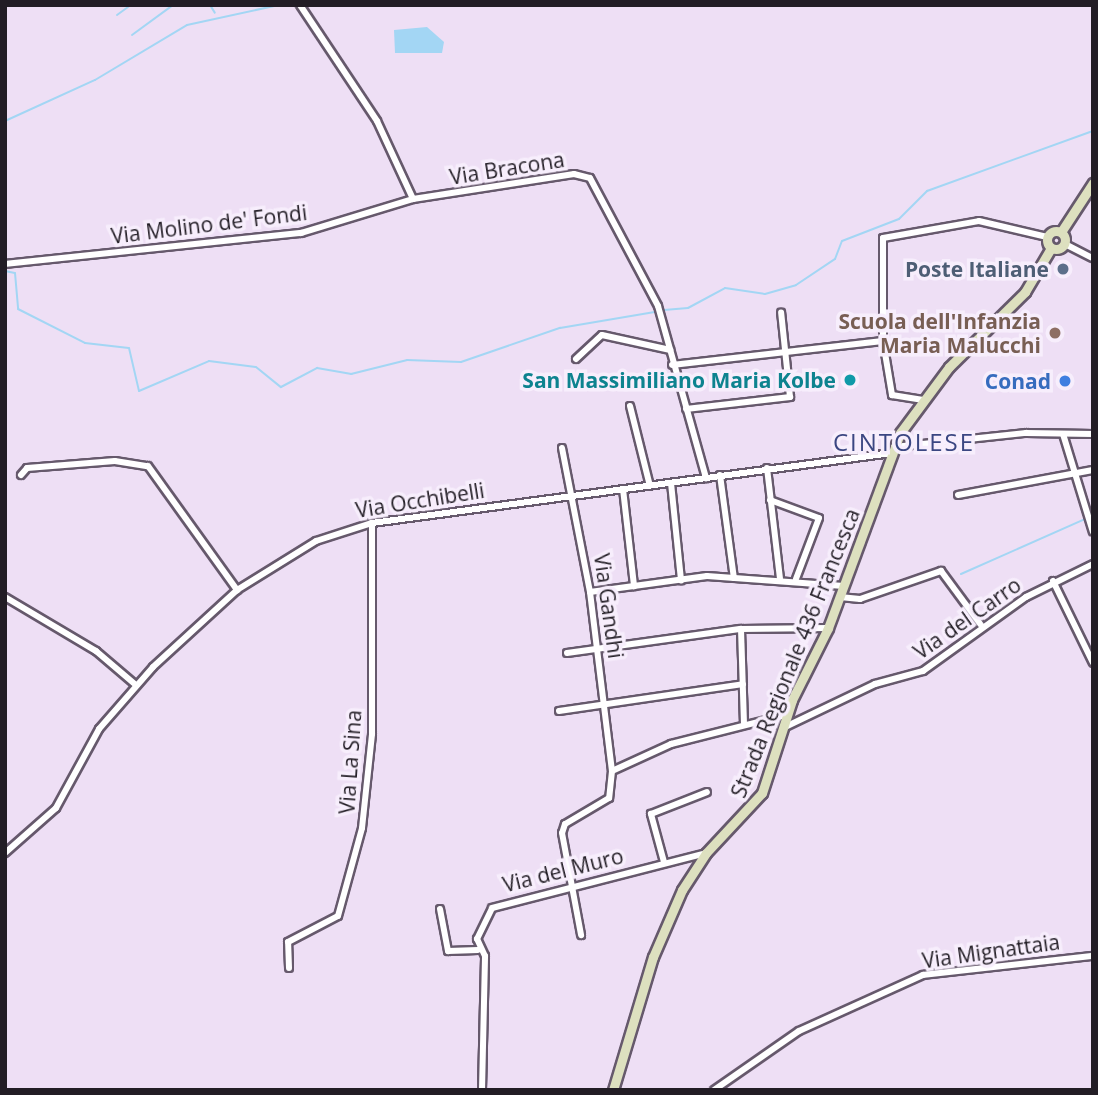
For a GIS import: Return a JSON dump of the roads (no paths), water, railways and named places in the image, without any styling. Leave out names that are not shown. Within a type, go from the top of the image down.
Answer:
[{"type":"street","points":[[300,5],[377,121],[413,199]]},
{"type":"street","name":"Via Bracona","points":[[413,199],[584,174],[614,215],[658,306],[672,365],[706,478]]},
{"type":"street","points":[[922,400],[892,395],[883,341],[883,238],[979,221],[1047,237],[1061,232],[1093,183]]},
{"type":"street","name":"Via Molino de' Fondi","points":[[6,266],[301,233],[413,199]]},
{"type":"street","points":[[1061,232],[1065,244]]},
{"type":"street","points":[[1047,237],[1051,248],[1065,244],[1093,258]]},
{"type":"street","name":"Strada Regionale 436 Francesca","points":[[613,1090],[653,957],[706,853],[757,802],[786,715],[828,628],[893,450],[922,400],[1020,298],[1051,248]]},
{"type":"street","points":[[686,409],[790,397],[781,312]]},
{"type":"street","points":[[576,359],[602,335],[670,350]]},
{"type":"street","points":[[672,365],[883,341]]},
{"type":"street","points":[[630,406],[650,486]]},
{"type":"street","points":[[1063,434],[1073,474],[1093,532]]},
{"type":"street","name":"Via Occhibelli","points":[[5,853],[56,808],[99,729],[136,685],[237,590],[288,554],[372,523],[893,450],[1063,434],[1093,434]]},
{"type":"street","name":"Via Gandhi","points":[[562,448],[575,495],[606,704],[612,771]]},
{"type":"street","points":[[20,475],[27,468],[102,462],[148,466],[237,590]]},
{"type":"street","points":[[767,468],[780,578]]},
{"type":"street","points":[[958,495],[1093,470]]},
{"type":"street","points":[[720,475],[734,578]]},
{"type":"street","points":[[671,483],[681,580]]},
{"type":"street","points":[[623,489],[634,586]]},
{"type":"street","points":[[770,500],[819,518],[796,579]]},
{"type":"street","name":"Via La Sina","points":[[289,968],[288,942],[338,916],[362,828],[372,734],[372,523]]},
{"type":"street","name":"Via del Carro","points":[[783,728],[875,684],[923,671],[981,625],[1053,581],[1093,564]]},
{"type":"street","points":[[840,597],[860,599],[941,571],[981,625]]},
{"type":"street","points":[[590,592],[681,580],[734,578],[796,579],[844,586]]},
{"type":"street","points":[[1053,581],[1093,663]]},
{"type":"street","points":[[5,597],[96,651],[136,685]]},
{"type":"street","points":[[567,653],[741,629],[828,628]]},
{"type":"street","points":[[741,629],[744,723]]},
{"type":"street","points":[[559,712],[743,684]]},
{"type":"street","points":[[582,935],[562,833],[565,824],[610,798],[612,771],[671,744],[744,723],[786,715]]},
{"type":"street","points":[[664,862],[651,814],[707,792]]},
{"type":"street","name":"Via del Muro","points":[[478,950],[477,939],[492,908],[706,853]]},
{"type":"street","points":[[440,909],[448,951],[478,950],[485,956],[487,1009],[482,1090]]},
{"type":"street","name":"Via Mignattaia","points":[[714,1090],[799,1031],[923,975],[1093,956]]},
{"type":"water","points":[[427,27],[444,42],[442,53],[395,53],[394,30]]},
{"type":"waterway","points":[[117,15],[131,5]]},
{"type":"waterway","points":[[132,35],[173,5]]},
{"type":"waterway","points":[[210,5],[215,13]]},
{"type":"waterway","points":[[5,121],[95,80],[187,25],[279,5]]},
{"type":"waterway","points":[[664,310],[688,308],[725,288],[765,294],[796,285],[835,259],[842,241],[899,219],[927,191],[1093,131]]},
{"type":"waterway","points":[[5,271],[15,273],[18,309],[85,343],[129,348],[139,391],[209,361],[256,367],[281,387],[317,368],[351,374],[407,360],[461,362],[560,328],[655,312]]},
{"type":"waterway","points":[[961,574],[1085,519]]},
{"type":"place","name":"Poste Italiane","points":[[1063,269]]},
{"type":"place","name":"Scuola dell'Infanzia Maria Malucchi","points":[[1055,333]]},
{"type":"place","name":"San Massimiliano Maria Kolbe","points":[[850,380]]},
{"type":"place","name":"Conad","points":[[1065,381]]},
{"type":"district","name":"CINTOLESE","points":[[904,442]]}]
